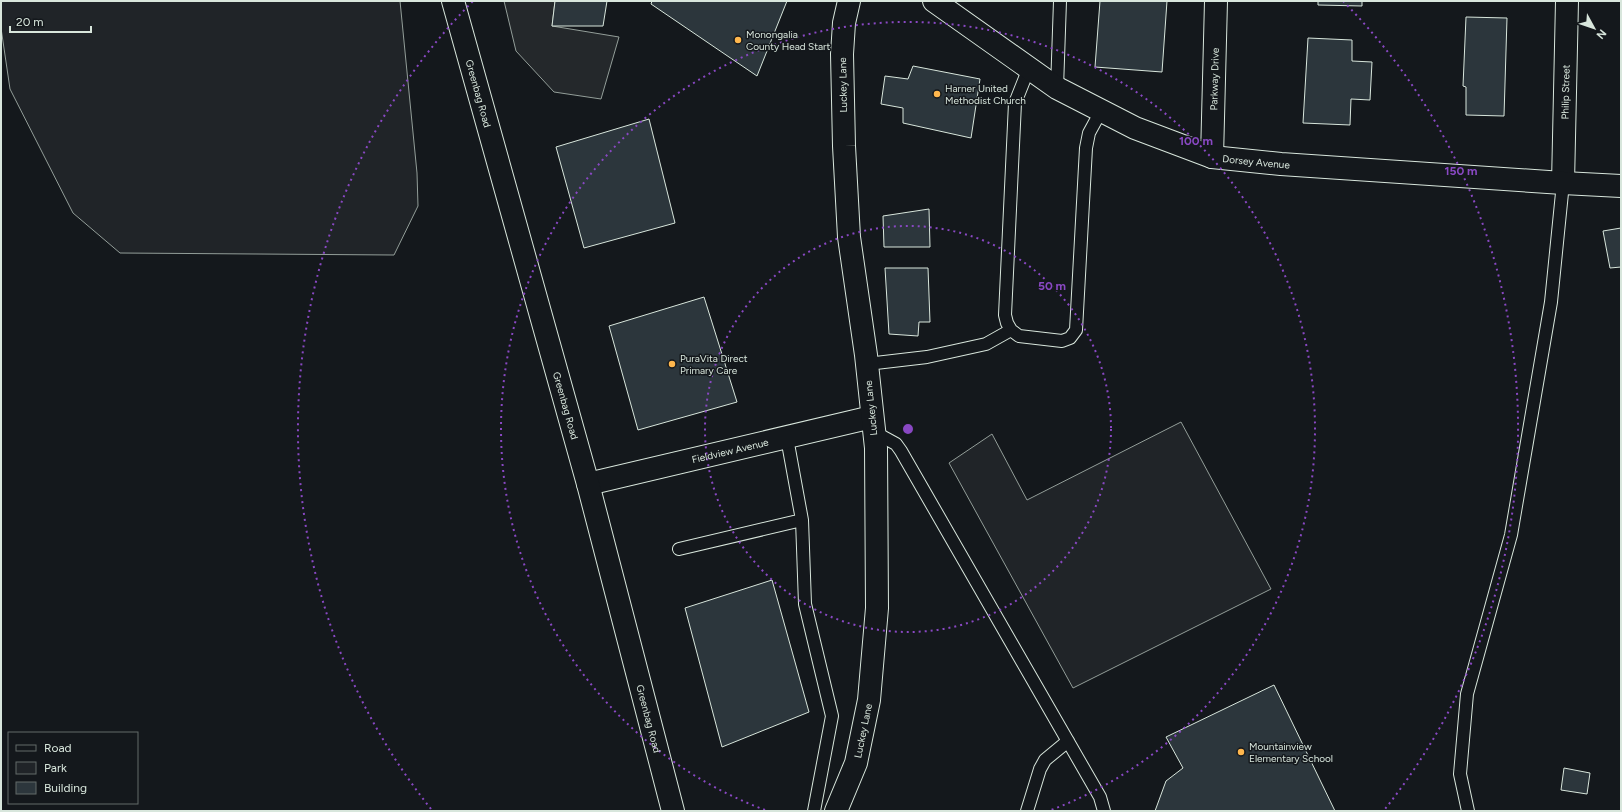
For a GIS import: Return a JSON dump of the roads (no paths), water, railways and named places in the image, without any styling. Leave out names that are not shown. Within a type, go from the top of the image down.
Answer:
[{"type":"street","name":"Greenbag Road","points":[[454,1],[588,484],[674,811]]},
{"type":"street","name":"Luckey Lane","points":[[836,811],[856,763],[869,700],[877,608],[876,448],[867,364],[848,237],[842,54],[844,23],[849,1]]},
{"type":"street","name":"Dorsey Avenue","points":[[934,1],[1057,88],[1135,128],[1212,157],[1281,164],[1621,186]]},
{"type":"street","name":"Parkway Drive","points":[[1212,157],[1216,1]]},
{"type":"street","name":"Philip Street","points":[[1563,183],[1567,1]]},
{"type":"street","name":"Fieldview Avenue","points":[[588,484],[787,438],[873,425]]},
{"type":"lane","points":[[1057,88],[1060,1]]},
{"type":"lane","points":[[1029,68],[1014,103],[1005,315],[1011,330],[1019,336],[1062,341],[1070,338],[1076,330],[1086,148],[1089,133],[1100,111]]},
{"type":"lane","points":[[1468,811],[1460,774],[1467,694],[1511,535],[1551,302],[1563,183]]},
{"type":"lane","points":[[867,364],[927,357],[986,344],[1011,330]]},
{"type":"lane","points":[[873,425],[901,451],[1100,797],[1104,811]]},
{"type":"lane","points":[[787,438],[802,520],[805,604],[832,716],[814,811]]},
{"type":"lane","points":[[679,549],[802,520]]},
{"type":"lane","points":[[1026,811],[1040,769],[1045,760],[1068,741]]},
{"type":"place","name":"Monongalia County Head Start","points":[[738,40]]},
{"type":"place","name":"Harner United Methodist Church","points":[[937,94]]},
{"type":"place","name":"PuraVita Direct Primary Care","points":[[672,364]]},
{"type":"place","name":"Mountainview Elementary School","points":[[1241,752]]}]
